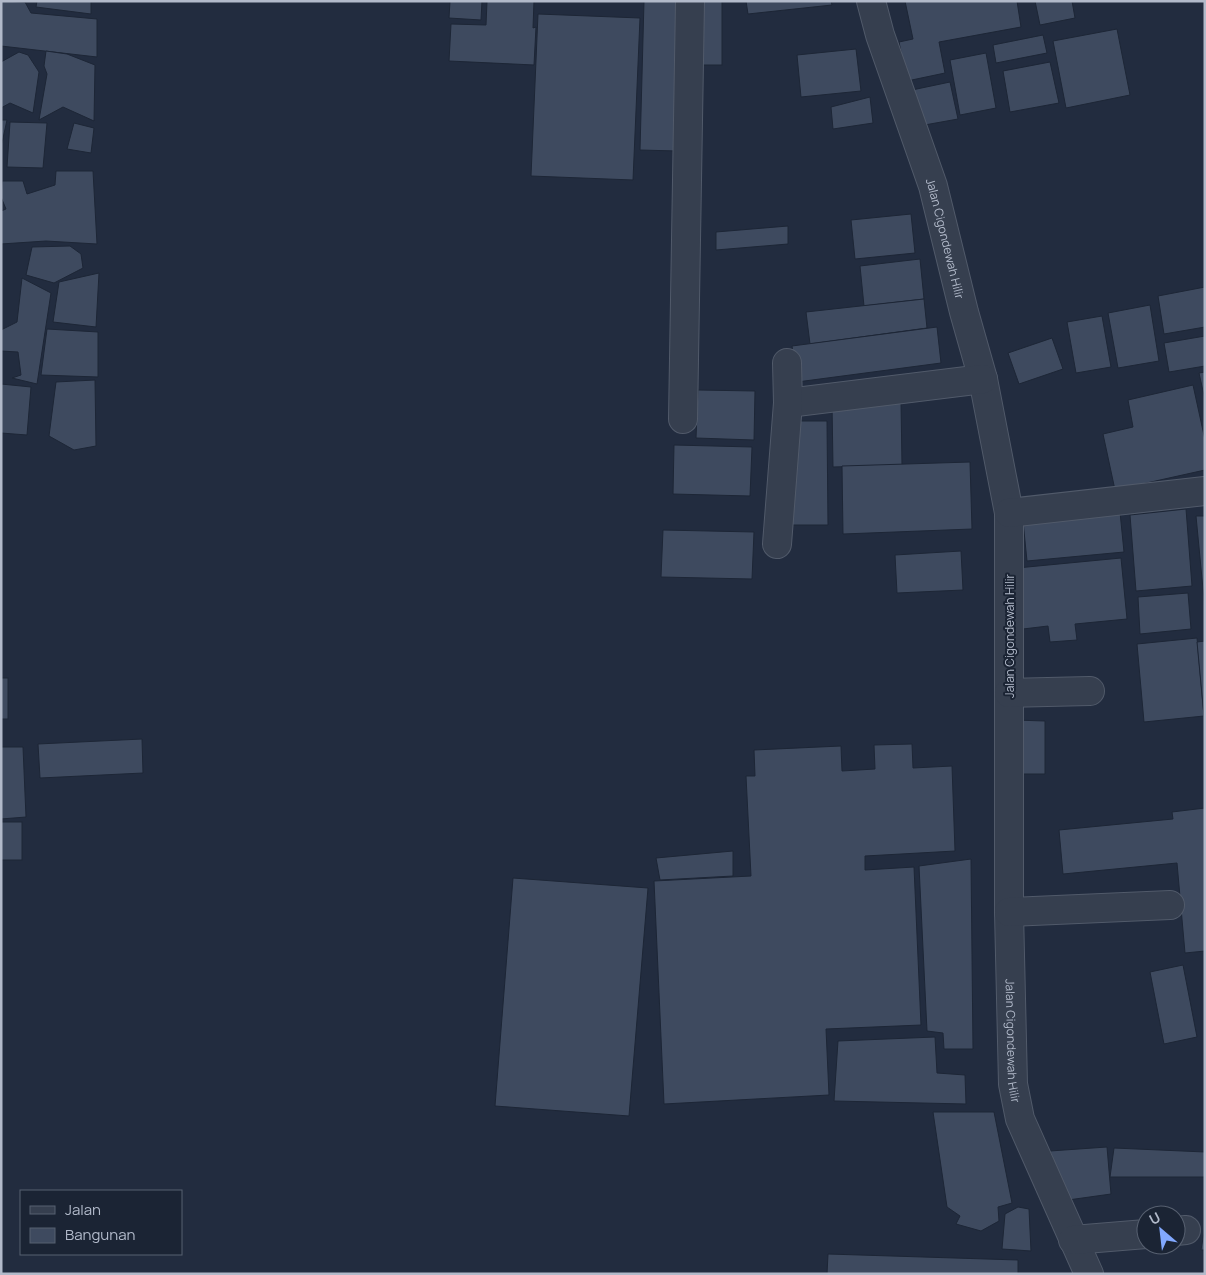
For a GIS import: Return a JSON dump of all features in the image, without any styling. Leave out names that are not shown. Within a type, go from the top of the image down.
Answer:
[{"type":"street","points":[[683,419],[690,1]]},
{"type":"street","name":"Jalan Cigondewah Hilir","points":[[871,1],[880,35],[933,186],[964,312],[983,379],[1009,513],[1009,912],[1013,1084],[1020,1119],[1089,1274]]},
{"type":"street","points":[[777,544],[788,403],[787,363]]},
{"type":"street","points":[[788,403],[983,379]]},
{"type":"street","points":[[1009,513],[1205,491]]},
{"type":"street","points":[[1009,692],[1090,691]]},
{"type":"street","points":[[1009,912],[1170,905]]},
{"type":"street","points":[[1073,1240],[1136,1235]]},
{"type":"building","points":[[1,1],[25,2],[31,13],[97,19],[97,57],[1,46]]},
{"type":"building","points":[[37,1],[91,1],[91,14],[36,7]]},
{"type":"building","points":[[450,1],[482,1],[481,20],[449,18]]},
{"type":"building","points":[[487,1],[534,1],[533,28],[536,27],[534,65],[449,61],[451,24],[486,25]]},
{"type":"building","points":[[644,1],[681,1],[677,151],[640,150]]},
{"type":"building","points":[[693,1],[722,1],[722,65],[693,65]]},
{"type":"building","points":[[746,1],[831,1],[832,5],[748,14]]},
{"type":"building","points":[[905,1],[1017,1],[1021,27],[939,42],[945,73],[907,81],[899,42],[913,39]]},
{"type":"building","points":[[1035,1],[1072,1],[1075,18],[1040,25]]},
{"type":"building","points":[[538,14],[640,18],[633,180],[531,176]]},
{"type":"building","points":[[1117,29],[1130,95],[1066,108],[1053,41]]},
{"type":"building","points":[[1043,35],[1047,53],[996,63],[993,45]]},
{"type":"building","points":[[856,49],[861,91],[801,97],[797,55]]},
{"type":"building","points":[[46,51],[67,54],[95,65],[94,121],[63,107],[39,120],[47,74],[44,66]]},
{"type":"building","points":[[19,52],[28,55],[39,72],[33,113],[10,103],[1,108],[1,62]]},
{"type":"building","points":[[986,53],[996,108],[960,115],[950,60]]},
{"type":"building","points":[[1050,62],[1059,103],[1010,112],[1003,71]]},
{"type":"building","points":[[950,82],[958,119],[919,126],[912,90]]},
{"type":"building","points":[[870,97],[873,123],[833,129],[831,107]]},
{"type":"building","points":[[1,120],[7,120],[2,143],[1,143]]},
{"type":"building","points":[[10,122],[47,123],[43,168],[7,167]]},
{"type":"building","points":[[74,123],[94,128],[91,153],[67,149]]},
{"type":"building","points":[[56,171],[93,171],[97,244],[46,241],[1,244],[1,211],[6,209],[1,197],[2,181],[23,181],[27,194],[55,185]]},
{"type":"building","points":[[911,214],[915,253],[855,259],[851,220]]},
{"type":"building","points":[[788,226],[788,244],[716,250],[716,232]]},
{"type":"building","points":[[70,246],[81,254],[83,268],[54,283],[26,275],[32,247]]},
{"type":"building","points":[[920,259],[924,299],[864,306],[860,266]]},
{"type":"building","points":[[99,273],[96,327],[53,322],[59,282]]},
{"type":"building","points":[[22,278],[51,293],[37,384],[12,378],[21,375],[18,352],[1,351],[1,330],[17,322]]},
{"type":"building","points":[[1205,287],[1205,327],[1164,334],[1158,296]]},
{"type":"building","points":[[924,299],[927,328],[810,344],[806,312]]},
{"type":"building","points":[[1150,305],[1159,361],[1118,368],[1108,313]]},
{"type":"building","points":[[1102,316],[1111,367],[1076,373],[1067,322]]},
{"type":"building","points":[[937,327],[941,363],[797,382],[792,346]]},
{"type":"building","points":[[47,329],[98,332],[98,377],[41,375]]},
{"type":"building","points":[[1205,336],[1205,366],[1169,372],[1164,343]]},
{"type":"building","points":[[1052,338],[1063,369],[1019,384],[1008,353]]},
{"type":"building","points":[[1205,372],[1205,400],[1199,373]]},
{"type":"building","points":[[95,380],[96,446],[74,450],[49,436],[56,382]]},
{"type":"building","points":[[1,384],[31,387],[27,435],[1,433]]},
{"type":"building","points":[[1193,385],[1205,440],[1205,470],[1115,490],[1103,434],[1133,427],[1128,400]]},
{"type":"building","points":[[698,390],[755,391],[754,440],[696,438]]},
{"type":"building","points":[[901,402],[902,465],[833,467],[832,404]]},
{"type":"building","points":[[788,421],[827,421],[828,525],[790,525]]},
{"type":"building","points":[[674,445],[752,447],[750,496],[673,494]]},
{"type":"building","points":[[970,462],[972,529],[843,534],[842,466]]},
{"type":"building","points":[[1186,509],[1192,586],[1136,591],[1130,515]]},
{"type":"building","points":[[1120,512],[1124,552],[1027,561],[1023,521]]},
{"type":"building","points":[[1196,516],[1205,516],[1205,610]]},
{"type":"building","points":[[663,530],[754,532],[752,579],[661,577]]},
{"type":"building","points":[[961,551],[963,590],[897,593],[895,555]]},
{"type":"building","points":[[1121,558],[1127,619],[1075,624],[1077,640],[1050,642],[1048,626],[1023,629],[1017,568]]},
{"type":"building","points":[[1188,593],[1191,629],[1140,634],[1138,597]]},
{"type":"building","points":[[1197,638],[1204,716],[1144,722],[1137,644]]},
{"type":"building","points":[[1205,641],[1205,716],[1204,716],[1197,642]]},
{"type":"building","points":[[1,678],[8,678],[8,719],[1,719]]},
{"type":"building","points":[[1014,720],[1045,721],[1045,774],[1013,774]]},
{"type":"building","points":[[142,739],[143,773],[40,778],[38,744]]},
{"type":"building","points":[[912,744],[913,768],[952,766],[955,851],[865,856],[865,870],[914,867],[921,1025],[826,1029],[829,1095],[664,1104],[654,881],[751,876],[746,776],[755,776],[754,750],[841,746],[842,771],[875,769],[874,745]]},
{"type":"building","points":[[1,747],[23,747],[26,817],[1,819]]},
{"type":"building","points":[[1205,808],[1205,951],[1185,953],[1177,863],[1063,874],[1059,830],[1173,819],[1172,812]]},
{"type":"building","points":[[1,822],[22,822],[22,860],[1,860]]},
{"type":"building","points":[[733,851],[733,876],[660,880],[656,858]]},
{"type":"building","points":[[971,859],[973,1049],[944,1049],[943,1033],[927,1031],[919,866]]},
{"type":"building","points":[[513,878],[648,888],[629,1116],[495,1106]]},
{"type":"building","points":[[1183,965],[1197,1037],[1164,1044],[1150,972]]},
{"type":"building","points":[[935,1037],[937,1073],[965,1075],[966,1104],[834,1101],[838,1041]]},
{"type":"building","points":[[933,1112],[994,1112],[1012,1203],[998,1207],[999,1221],[981,1231],[956,1224],[960,1216],[947,1207]]},
{"type":"building","points":[[1107,1147],[1111,1194],[1068,1200],[1050,1151]]},
{"type":"building","points":[[1114,1148],[1205,1152],[1205,1177],[1110,1177]]},
{"type":"building","points":[[1018,1207],[1029,1209],[1031,1251],[1002,1249],[1005,1214]]},
{"type":"building","points":[[1205,1226],[1205,1250],[1201,1250]]},
{"type":"building","points":[[828,1254],[1018,1260],[1018,1274],[827,1274]]}]
